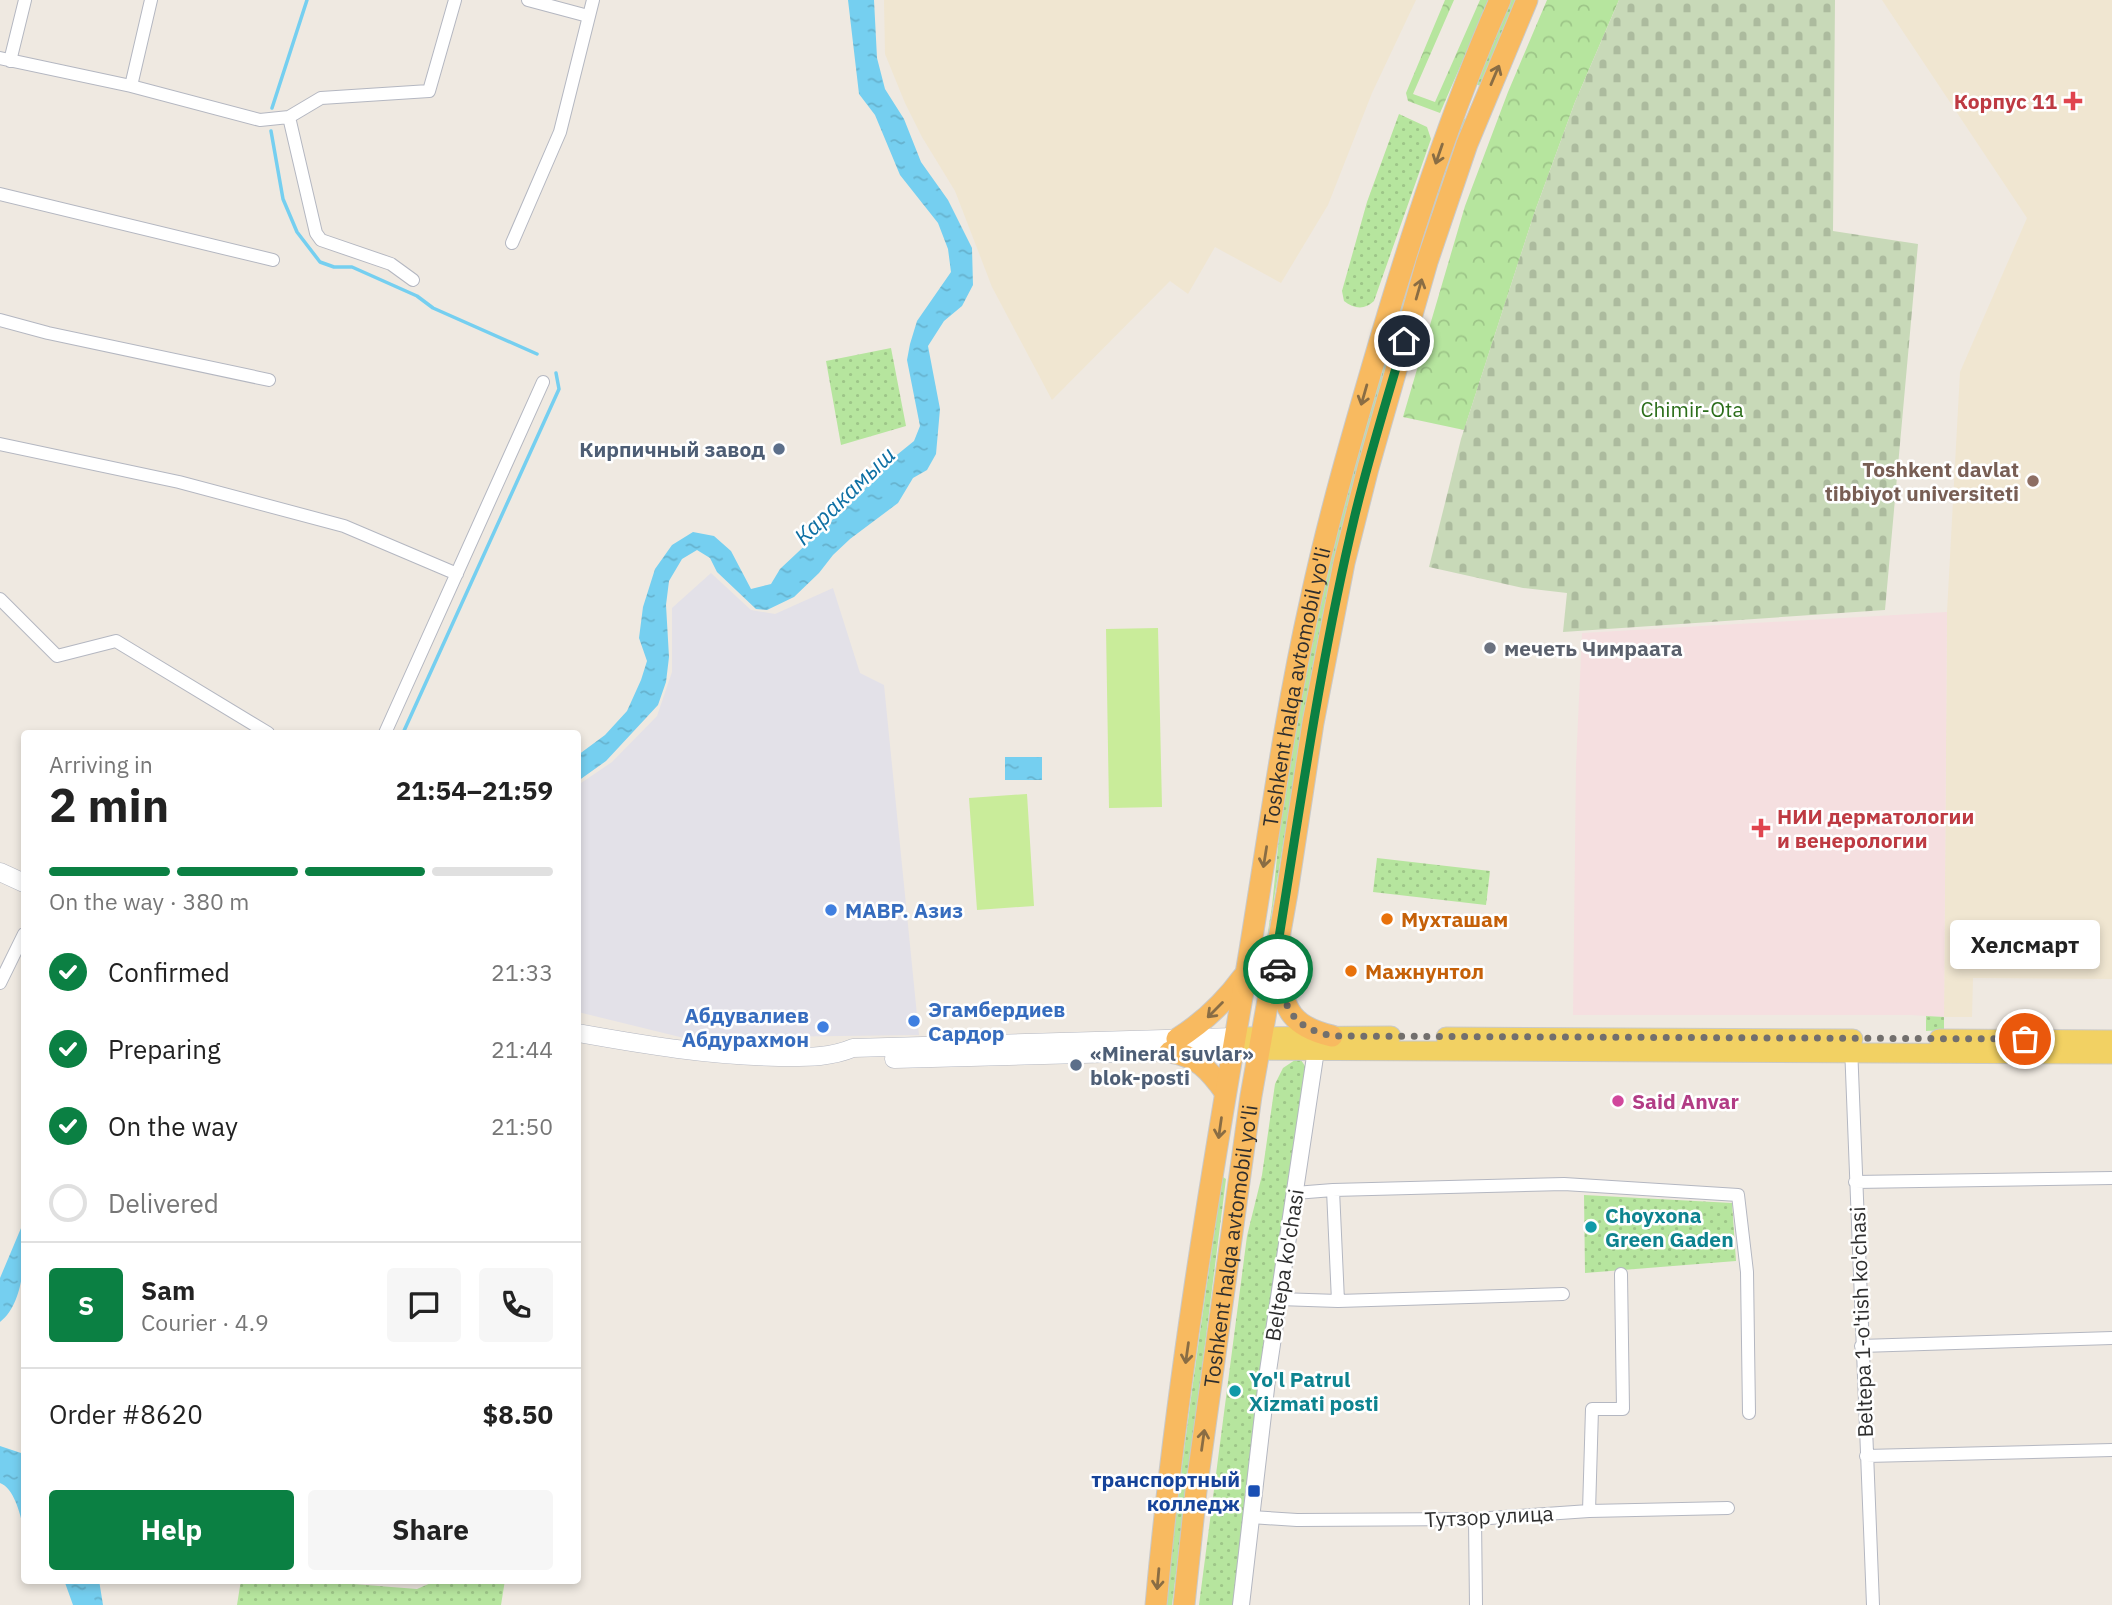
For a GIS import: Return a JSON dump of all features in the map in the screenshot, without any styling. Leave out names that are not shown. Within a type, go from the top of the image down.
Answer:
[{"type":"highway","name":"Toshkent halqa avtomobil yo'li","points":[[1156,1605],[1177,1423],[1225,1092],[1287,720],[1321,554],[1406,253],[1460,97],[1500,0]]},
{"type":"highway","name":"Toshkent halqa avtomobil yo'li","points":[[1184,1605],[1196,1491],[1251,1096],[1318,697],[1355,516],[1452,183],[1527,0]]},
{"type":"highway","points":[[1460,97],[1482,106]]},
{"type":"highway","points":[[1276,956],[1283,996],[1294,1018],[1309,1029],[1332,1036]]},
{"type":"highway","points":[[1225,1092],[1200,1063],[1173,1045],[1214,1012],[1246,973]]},
{"type":"main road","points":[[0,872],[21,882]]},
{"type":"main road","points":[[581,1034],[675,1050],[762,1057],[835,1056],[853,1048],[1260,1044],[1316,1050],[2112,1040]]},
{"type":"main road","points":[[1260,1044],[1332,1036],[1851,1045],[2112,1054]]},
{"type":"street","points":[[25,0],[5,59],[131,86],[260,120],[289,117],[321,98],[429,91],[455,0]]},
{"type":"street","points":[[131,86],[151,0]]},
{"type":"street","points":[[528,0],[588,16]]},
{"type":"street","points":[[512,243],[560,132],[593,0]]},
{"type":"street","points":[[289,117],[316,233],[321,240],[391,264],[413,280]]},
{"type":"street","points":[[0,194],[273,260]]},
{"type":"street","points":[[0,320],[48,333],[269,380]]},
{"type":"street","points":[[386,730],[543,382]]},
{"type":"street","points":[[0,443],[13,448],[179,482],[344,526],[457,574]]},
{"type":"street","points":[[0,599],[57,656],[116,641],[263,730]]},
{"type":"street","points":[[0,983],[21,940]]},
{"type":"street","name":"Beltepa 1-o'tish ko'chasi","points":[[1851,1045],[1873,1605]]},
{"type":"street","name":"Beltepa ko'chasi","points":[[1241,1605],[1279,1299],[1316,1050]]},
{"type":"street","points":[[1855,1182],[2112,1178]]},
{"type":"street","points":[[1295,1193],[1564,1184],[1738,1195],[1747,1272],[1749,1413]]},
{"type":"street","points":[[1333,1190],[1338,1301]]},
{"type":"street","points":[[1589,1511],[1592,1409],[1623,1409],[1621,1274]]},
{"type":"street","points":[[1279,1299],[1338,1301],[1563,1294]]},
{"type":"street","points":[[1861,1346],[2112,1338]]},
{"type":"street","points":[[1866,1456],[2112,1450]]},
{"type":"street","name":"Тутзор улица","points":[[1251,1517],[1297,1520],[1475,1519],[1589,1511],[1728,1508]]},
{"type":"street","points":[[1475,1519],[1476,1605]]},
{"type":"shaded area","points":[[884,0],[1416,0],[1372,93],[1328,205],[1281,283],[1215,247],[1188,294],[1170,281],[1052,400],[992,287],[955,191],[905,103],[885,54]]},
{"type":"shaded area","name":"Toshkent davlat tibbiyot universiteti","points":[[1882,0],[2112,0],[2112,979],[1973,978],[1972,1017],[1944,1017],[1947,612],[1960,372],[2027,218]]},
{"type":"shaded area","points":[[711,573],[751,610],[775,614],[833,588],[860,673],[884,685],[919,1035],[684,1038],[581,1013],[581,783],[612,762],[657,716],[672,672],[672,608]]},
{"type":"shaded area","name":"НИИ дерматологии и венерологии","points":[[1947,612],[1944,1017],[1573,1015],[1576,765],[1582,633]]},
{"type":"green space","points":[[1445,0],[1454,0],[1413,94],[1435,102],[1480,0],[1489,0],[1440,113],[1408,101],[1406,93]]},
{"type":"green space","points":[[1509,0],[1517,0],[1480,86],[1474,83]]},
{"type":"green space","points":[[1547,0],[1619,0],[1575,102],[1534,214],[1464,430],[1403,417],[1465,206],[1508,92]]},
{"type":"green space","name":"Chimir-Ota","points":[[1619,0],[1835,0],[1833,231],[1918,244],[1885,610],[1563,632],[1567,593],[1523,588],[1429,567],[1461,439],[1534,214],[1575,102]]},
{"type":"green space","points":[[1399,114],[1427,127],[1431,139],[1374,301],[1367,306],[1356,307],[1344,301],[1342,291],[1367,202]]},
{"type":"green space","points":[[1460,117],[1467,120],[1329,583],[1258,996],[1272,906],[1283,798],[1305,667],[1354,452]]},
{"type":"green space","points":[[891,348],[906,426],[841,445],[826,361]]},
{"type":"green space","points":[[1158,628],[1162,807],[1109,808],[1106,629]]},
{"type":"green space","points":[[1027,794],[1034,906],[977,910],[969,798]]},
{"type":"green space","points":[[1377,858],[1490,871],[1486,905],[1373,892]]},
{"type":"green space","points":[[1926,1016],[1944,1017],[1944,1030],[1926,1031]]},
{"type":"green space","points":[[1241,1060],[1223,1177],[1226,1179],[1172,1605],[1165,1605],[1200,1332],[1220,1196]]},
{"type":"green space","points":[[1295,1060],[1301,1060],[1307,1069],[1266,1337],[1233,1605],[1199,1605],[1247,1236],[1262,1175],[1275,1084],[1283,1068]]},
{"type":"green space","name":"Choyxona Green Gaden","points":[[1584,1195],[1732,1203],[1736,1261],[1585,1273]]},
{"type":"green space","points":[[240,1584],[353,1584],[417,1589],[429,1584],[504,1584],[501,1605],[237,1605]]},
{"type":"water","points":[[848,0],[874,0],[877,58],[885,89],[904,119],[921,162],[948,200],[972,248],[973,285],[962,306],[944,321],[928,346],[940,409],[936,454],[927,470],[913,478],[898,503],[850,539],[794,597],[767,610],[756,609],[717,572],[710,558],[697,550],[682,559],[669,581],[666,605],[669,657],[666,682],[658,705],[606,761],[581,779],[581,753],[605,735],[627,711],[641,680],[647,661],[639,638],[643,607],[655,569],[672,545],[693,532],[714,536],[731,551],[751,589],[771,584],[780,569],[863,491],[882,467],[914,441],[920,426],[907,360],[917,321],[951,272],[948,249],[938,223],[900,175],[875,115],[859,94]]},
{"type":"water","points":[[1005,757],[1042,757],[1042,780],[1005,780]]},
{"type":"water","points":[[21,1228],[19,1289],[9,1313],[0,1322],[0,1278]]},
{"type":"water","points":[[0,1446],[21,1453],[21,1518],[10,1491],[0,1483]]},
{"type":"water","points":[[65,1584],[100,1584],[103,1605],[73,1605]]},
{"type":"waterway","points":[[272,108],[307,0]]},
{"type":"waterway","points":[[271,131],[283,199],[297,232],[320,262],[334,267],[352,267],[417,296],[433,308],[537,354]]},
{"type":"waterway","points":[[404,730],[559,389],[556,373]]},
{"type":"way so far","points":[[1278,969],[1284,1000],[1294,1018],[1302,1026],[1332,1036],[2025,1039]]},
{"type":"place","name":"Корпус 11","points":[[2073,101]]},
{"type":"place","name":"Кирпичный завод","points":[[779,449]]},
{"type":"place","name":"Toshkent davlat tibbiyot universiteti","points":[[2033,481]]},
{"type":"place","name":"мечеть Чимраата","points":[[1490,648]]},
{"type":"place","name":"НИИ дерматологии и венерологии","points":[[1761,828]]},
{"type":"place","name":"МАВР. Азиз","points":[[831,910]]},
{"type":"place","name":"Мухташам","points":[[1387,919]]},
{"type":"place","name":"Мажнунтол","points":[[1351,971]]},
{"type":"place","name":"Эгамбердиев Сардор","points":[[914,1021]]},
{"type":"place","name":"Абдувалиев Абдурахмон","points":[[823,1027]]},
{"type":"place","name":"Хелсмарт","points":[[2025,1039]]},
{"type":"place","name":"«Mineral suvlar» blok-posti","points":[[1076,1065]]},
{"type":"place","name":"Said Anvar","points":[[1618,1101]]},
{"type":"place","name":"Choyxona Green Gaden","points":[[1591,1227]]},
{"type":"place","name":"Yo'l Patrul Xizmati posti","points":[[1235,1391]]},
{"type":"place","name":"транспортный колледж","points":[[1254,1491]]},
{"type":"route","points":[[1278,969],[1276,956],[1313,723],[1334,612],[1355,516],[1404,341]]},
{"type":"water label","name":"Каракамыш","points":[[844,495]]}]
